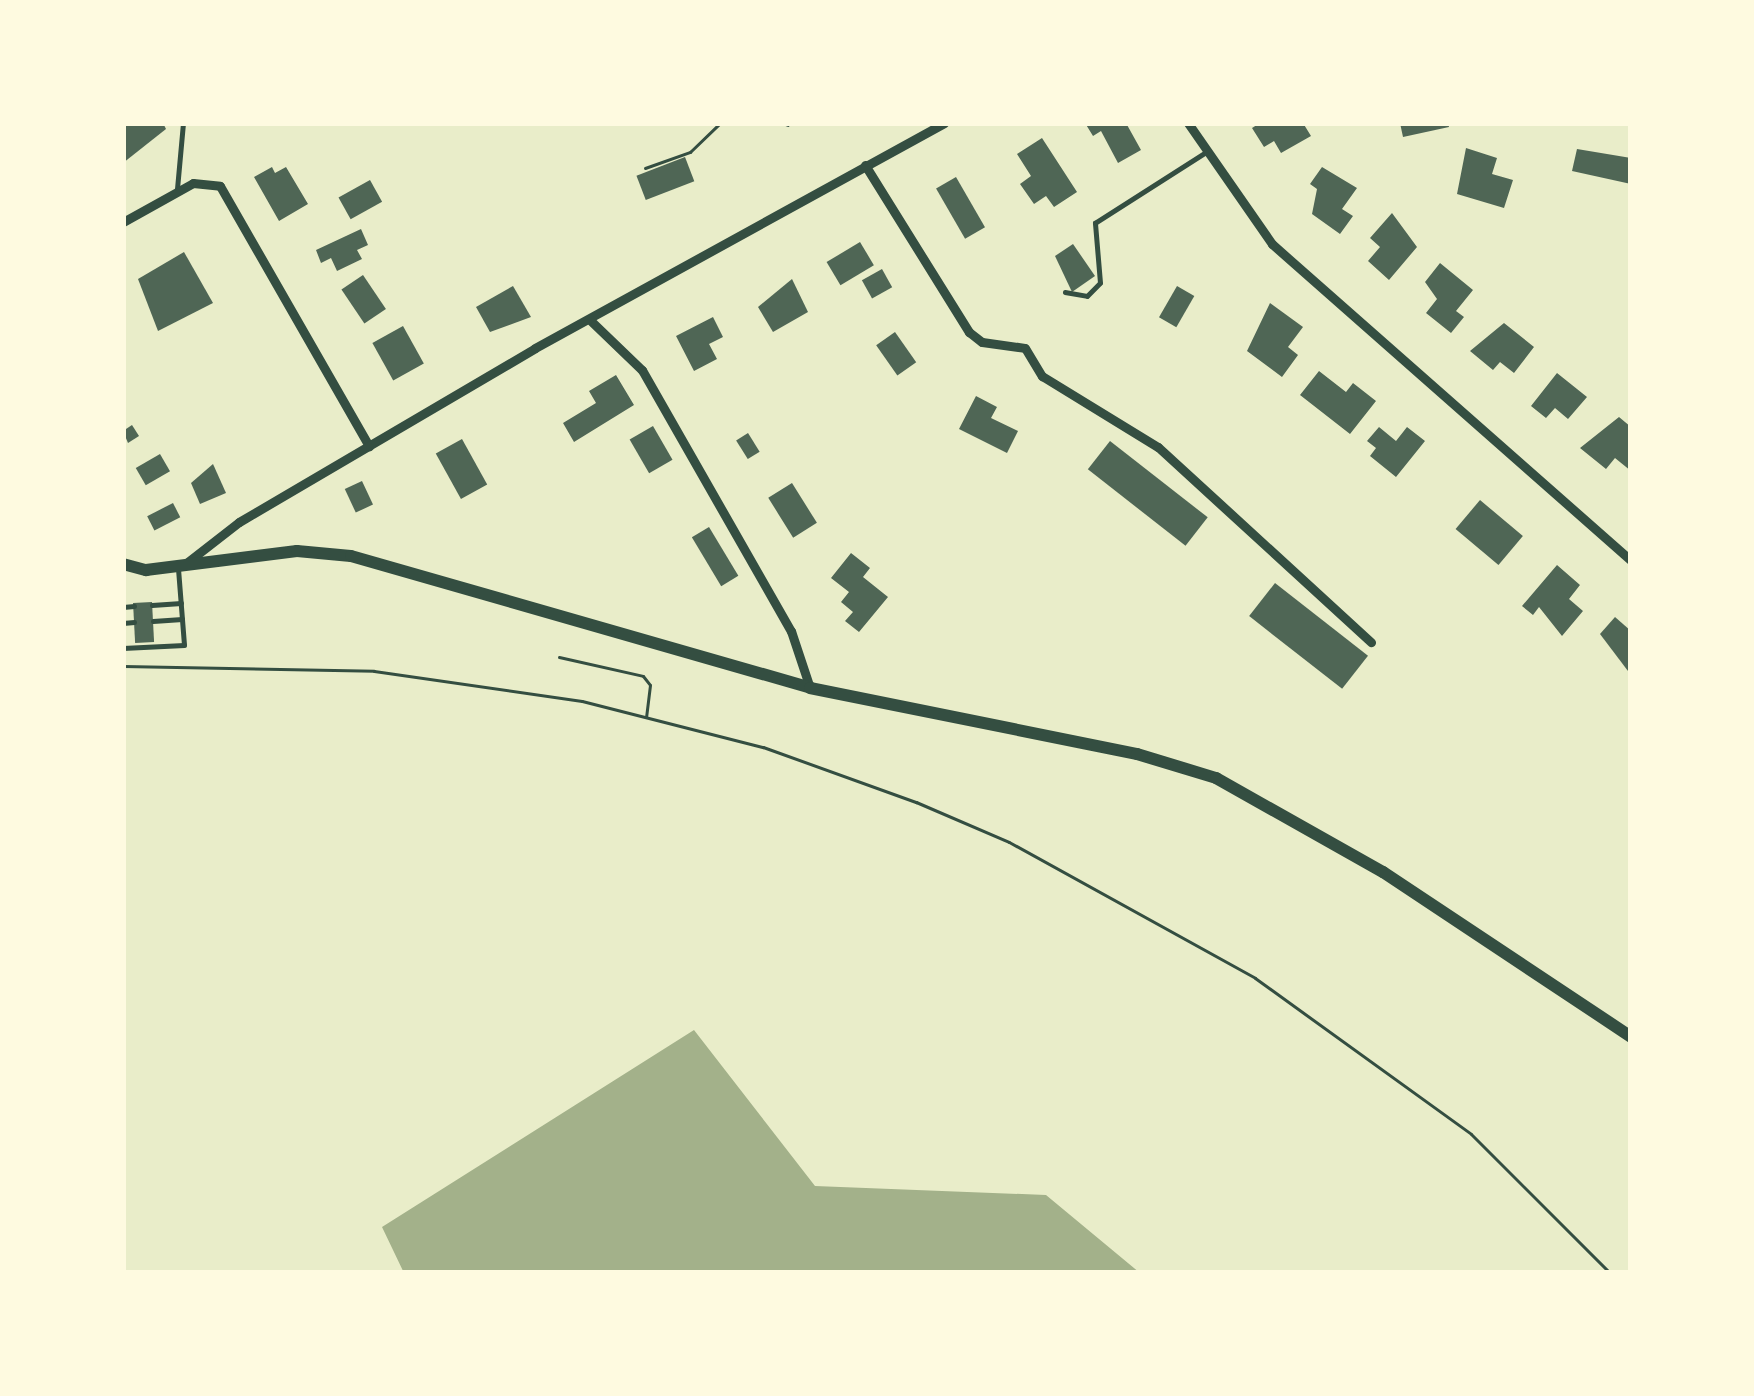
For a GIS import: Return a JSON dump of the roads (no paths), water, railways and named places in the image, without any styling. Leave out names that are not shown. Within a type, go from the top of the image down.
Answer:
[{"type":"street","points":[[182,565],[238,522],[369,446],[944,123]]},
{"type":"street","points":[[1188,123],[1306,276],[1631,560]]},
{"type":"street","points":[[866,165],[969,332],[982,342],[1025,348],[1042,376],[1158,447],[1371,641]]},
{"type":"street","points":[[123,222],[177,190],[206,181],[232,202],[369,446]]},
{"type":"street","points":[[590,321],[642,370],[791,631],[810,688]]},
{"type":"street","points":[[124,565],[182,565],[237,554],[351,556],[810,688],[1216,778],[1383,872],[1631,1037]]},
{"type":"lane","points":[[177,190],[183,123]]},
{"type":"lane","points":[[1065,292],[1087,296],[1100,283],[1096,224],[1206,152]]},
{"type":"lane","points":[[123,648],[184,645],[182,565]]},
{"type":"lane","points":[[152,605],[181,603]]},
{"type":"lane","points":[[123,607],[134,607]]},
{"type":"lane","points":[[153,621],[182,620]]},
{"type":"lane","points":[[123,623],[134,622]]}]
